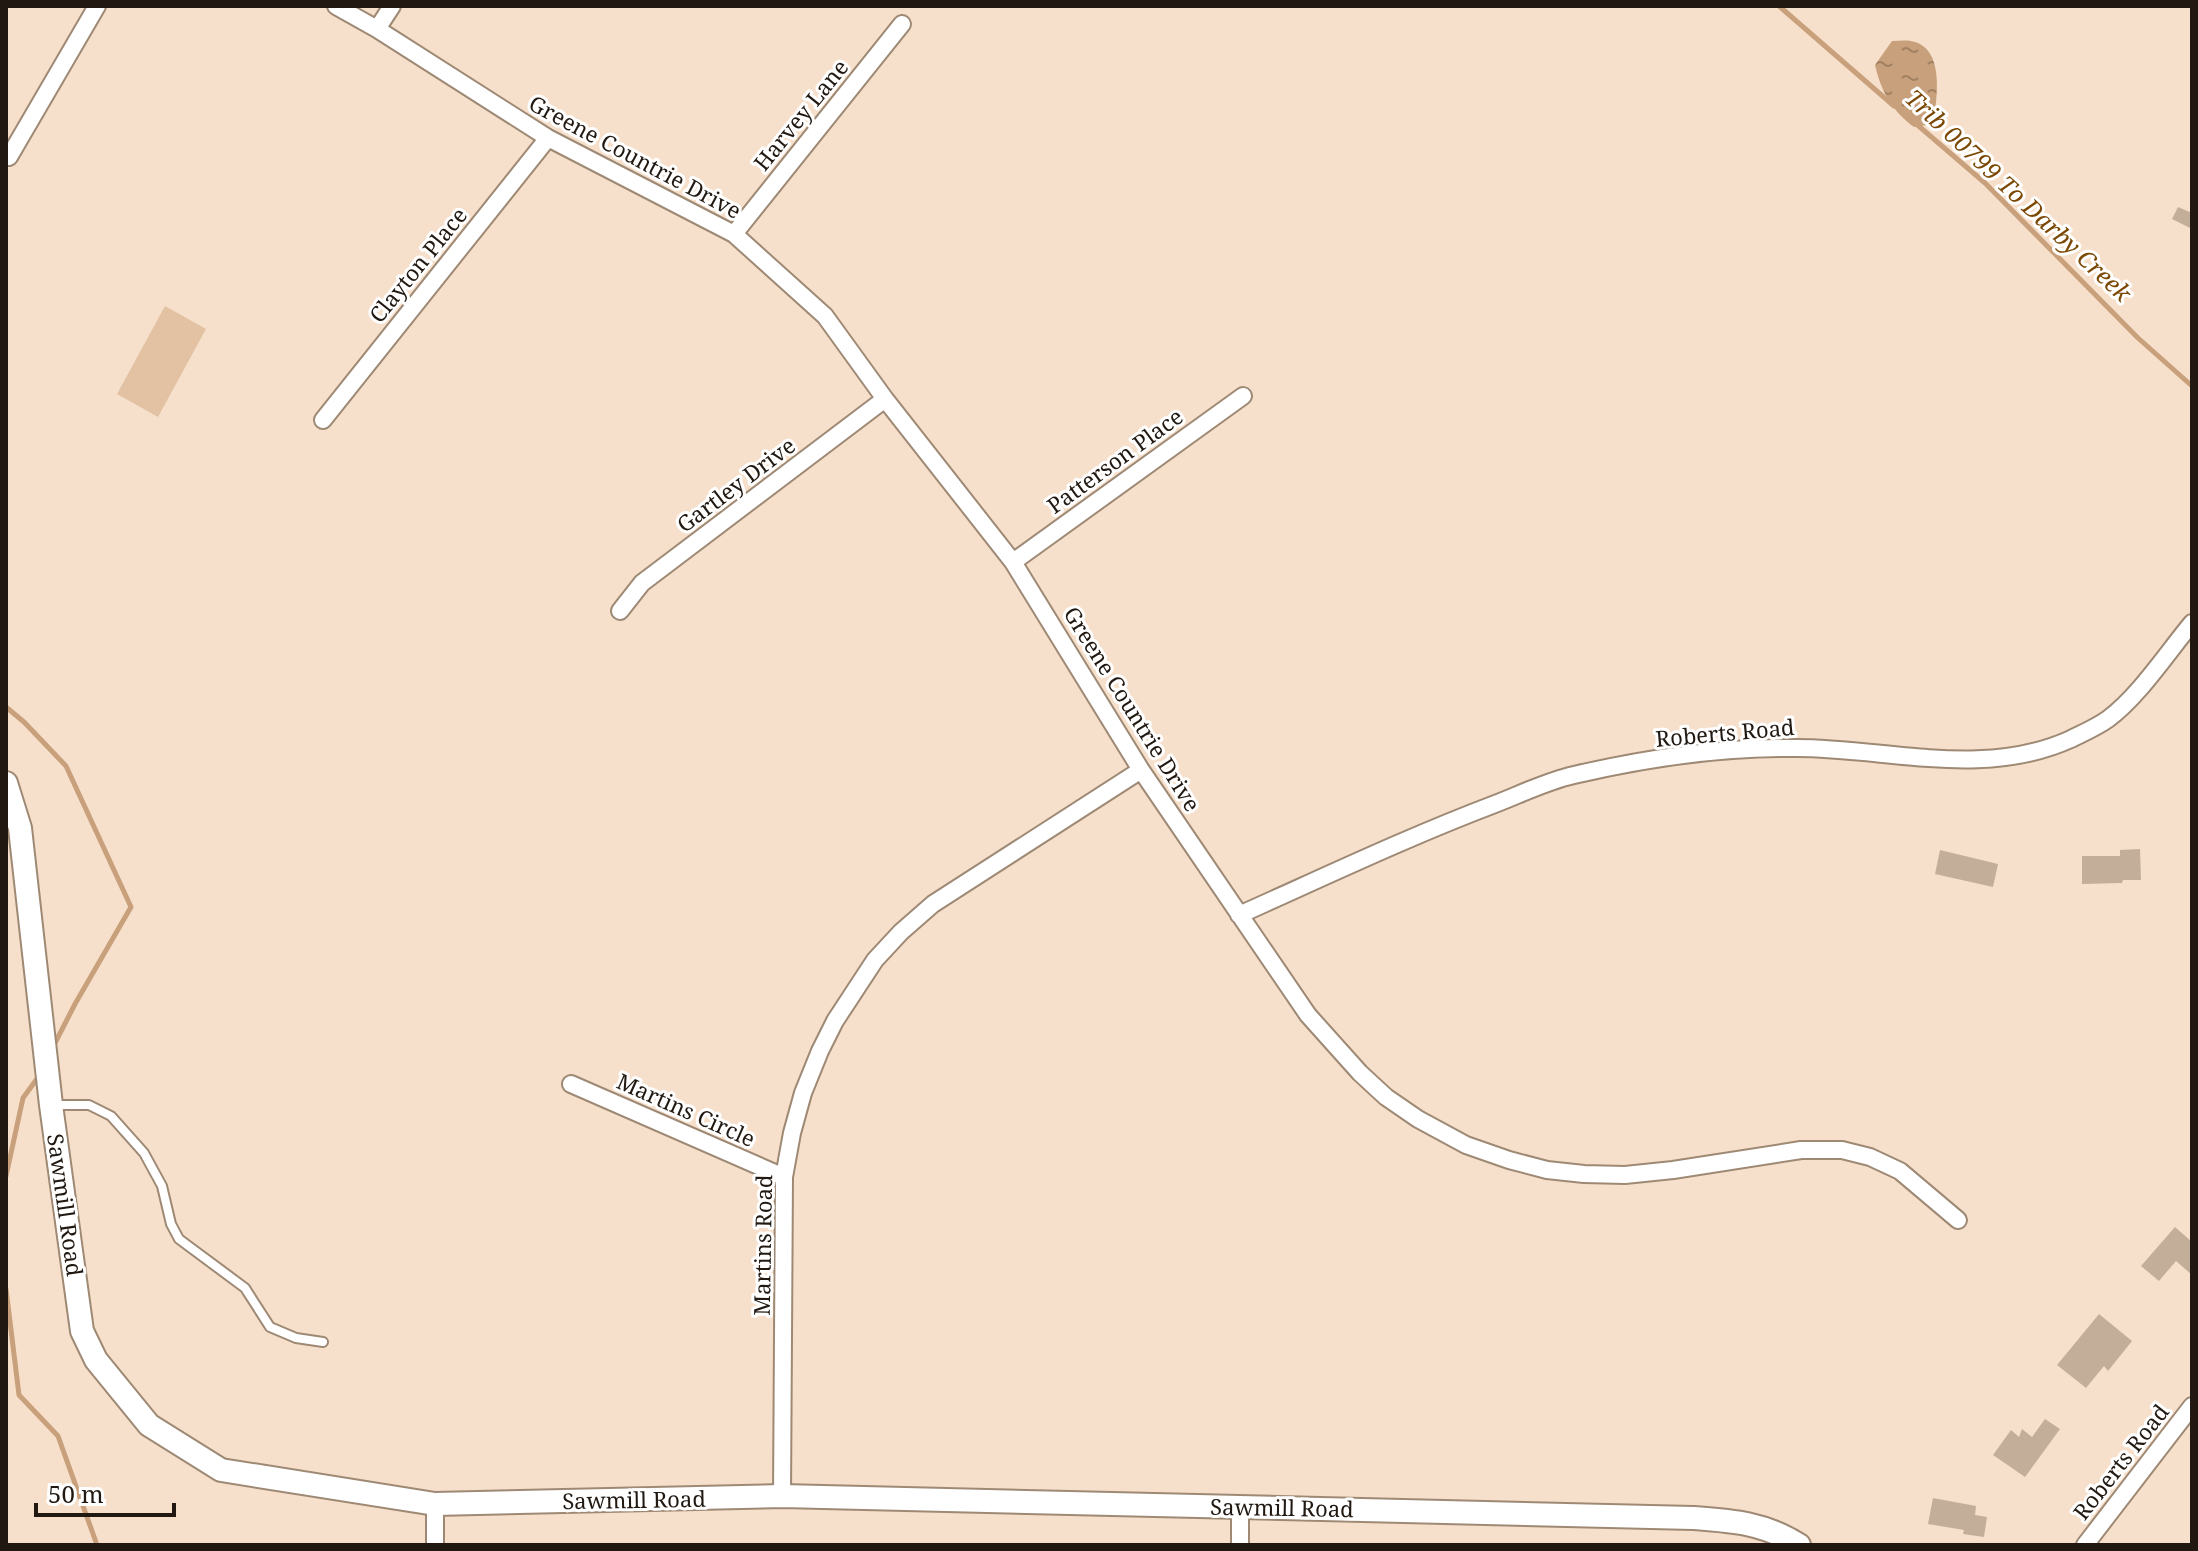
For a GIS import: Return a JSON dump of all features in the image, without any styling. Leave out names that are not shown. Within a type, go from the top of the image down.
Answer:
[{"type":"street","points":[[9,157],[97,6]]},
{"type":"street","name":"Greene Countrie Drive","points":[[336,6],[548,138],[734,234],[825,316],[885,399],[1013,562],[1141,770],[1308,1015],[1386,1097],[1418,1119],[1466,1145],[1547,1170],[1625,1175],[1801,1150],[1842,1150],[1870,1157],[1900,1171],[1958,1220]]},
{"type":"street","points":[[377,29],[392,6]]},
{"type":"street","name":"Harvey Lane","points":[[734,234],[902,24]]},
{"type":"street","name":"Clayton Place","points":[[323,420],[548,138]]},
{"type":"street","name":"Patterson Place","points":[[1013,562],[1243,396]]},
{"type":"street","name":"Gartley Drive","points":[[620,611],[642,583],[885,399]]},
{"type":"street","name":"Roberts Road","points":[[1239,915],[1429,829],[1571,776],[1720,751],[1799,747],[1985,760],[2039,751],[2082,734],[2108,719],[2129,699],[2192,623]]},
{"type":"street","name":"Martins Road","points":[[782,1496],[784,1177],[803,1093],[820,1051],[835,1021],[875,960],[901,932],[933,904],[1141,770]]},
{"type":"street","name":"Sawmill Road","points":[[6,783],[20,828],[51,1105],[82,1331],[96,1360],[149,1425],[221,1470],[435,1504],[782,1496],[1693,1518],[1750,1523],[1775,1531],[1799,1545]]},
{"type":"street","name":"Martins Circle","points":[[571,1084],[784,1177]]},
{"type":"street","name":"Roberts Road","points":[[2085,1545],[2192,1406]]},
{"type":"street","points":[[435,1504],[435,1545]]},
{"type":"street","points":[[1240,1507],[1240,1545]]},
{"type":"lane","points":[[51,1105],[89,1105],[111,1116],[144,1153],[162,1186],[171,1224],[179,1239],[245,1288],[270,1327],[296,1338],[323,1342]]},
{"type":"shaded area","points":[[165,306],[206,329],[158,417],[117,394]]},
{"type":"water","points":[[1892,41],[1911,41],[1922,45],[1934,63],[1937,86],[1934,120],[1927,125],[1914,127],[1888,100],[1875,65]]},
{"type":"building","points":[[2178,207],[2192,213],[2192,229],[2172,219]]},
{"type":"building","points":[[2140,849],[2141,880],[2082,884],[2082,856],[2120,856],[2120,850]]},
{"type":"building","points":[[1940,850],[1998,864],[1993,887],[1935,874]]},
{"type":"building","points":[[2175,1227],[2192,1242],[2192,1275],[2176,1261],[2159,1281],[2141,1266]]},
{"type":"building","points":[[2099,1314],[2132,1341],[2108,1371],[2104,1366],[2086,1388],[2057,1365]]},
{"type":"building","points":[[2045,1419],[2060,1429],[2025,1477],[1993,1455],[2011,1430],[2019,1437],[2022,1429],[2032,1437]]},
{"type":"building","points":[[1933,1498],[1976,1506],[1975,1515],[1987,1517],[1984,1537],[1928,1524]]},
{"type":"waterway","name":"Trib 00799 To Darby Creek","points":[[1779,6],[1894,106]]},
{"type":"waterway","name":"Trib 00799 To Darby Creek","points":[[1914,122],[1985,183],[2138,338],[2192,386]]},
{"type":"waterway","points":[[6,707],[66,766],[131,907],[52,1049]]},
{"type":"waterway","points":[[6,1176],[23,1098],[39,1076]]},
{"type":"waterway","points":[[6,1289],[19,1395],[58,1436],[97,1545]]}]
